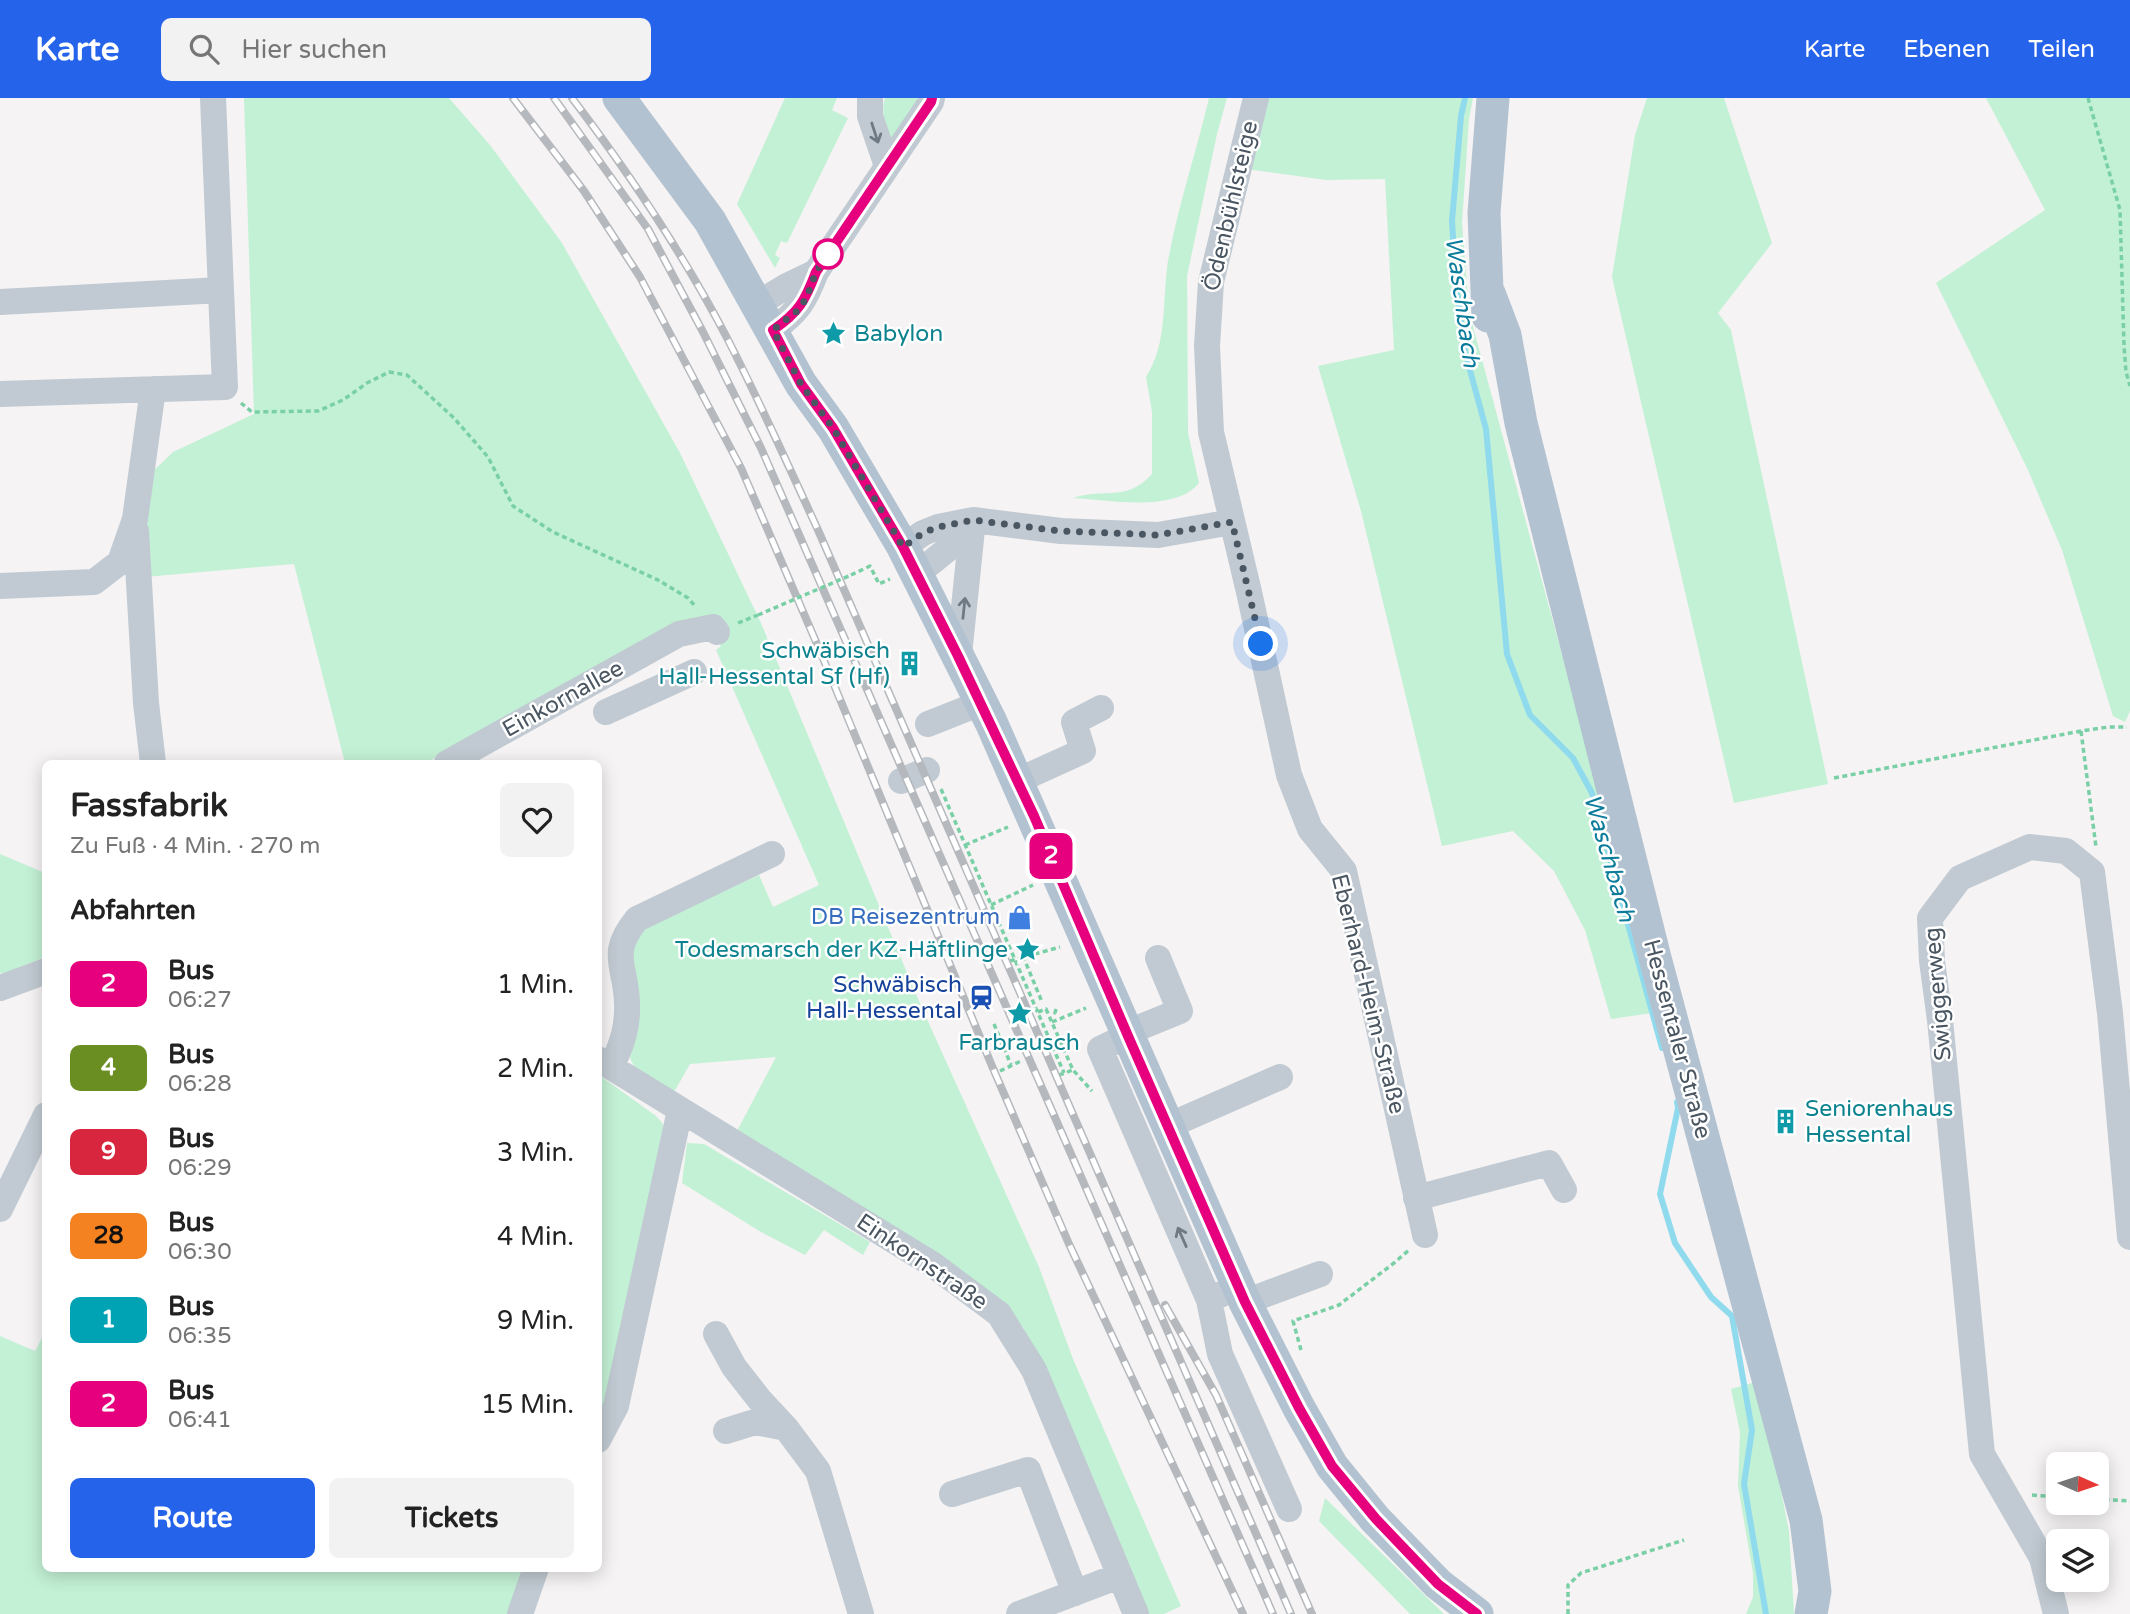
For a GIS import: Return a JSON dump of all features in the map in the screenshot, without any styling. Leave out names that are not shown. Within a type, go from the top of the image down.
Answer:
[{"type":"main road","points":[[619,98],[710,221],[801,384],[833,428],[958,656],[1017,782],[1168,1126],[1231,1296],[1278,1367],[1305,1420],[1341,1477],[1376,1519],[1438,1584],[1477,1614]]},
{"type":"main road","name":"Hessentaler Straße","points":[[1493,98],[1484,213],[1489,293],[1506,335],[1521,423],[1655,958],[1805,1521],[1815,1591],[1811,1614]]},
{"type":"street","points":[[0,394],[225,387],[213,98]]},
{"type":"street","points":[[870,98],[870,116],[887,166]]},
{"type":"street","points":[[765,317],[787,285],[816,272],[932,98]]},
{"type":"street","name":"Ödenbühlsteige","points":[[1232,522],[1211,432],[1207,346],[1211,282],[1256,98]]},
{"type":"street","points":[[0,302],[221,290]]},
{"type":"street","points":[[153,389],[135,519],[146,703],[153,760]]},
{"type":"street","points":[[0,586],[94,582],[120,562],[135,519]]},
{"type":"street","points":[[973,520],[1060,531],[1158,535],[1232,522]]},
{"type":"street","points":[[901,556],[959,540],[973,520]]},
{"type":"street","points":[[958,656],[973,520]]},
{"type":"street","name":"Eberhard-Heim-Straße","points":[[1232,522],[1250,592],[1289,775],[1310,829],[1343,871],[1424,1235]]},
{"type":"street","name":"Einkornallee","points":[[452,760],[679,634],[715,629]]},
{"type":"street","points":[[606,712],[694,672]]},
{"type":"street","points":[[928,724],[981,703]]},
{"type":"street","points":[[1017,782],[1083,751],[1074,722],[1101,708]]},
{"type":"street","points":[[901,781],[927,770]]},
{"type":"street","name":"Swiggerweg","points":[[2056,1614],[2042,1558],[1982,1454],[1932,961],[1930,918],[1959,878],[2030,847],[2066,851],[2092,872]]},
{"type":"street","points":[[605,1063],[625,1039],[627,1002],[619,959],[624,935],[636,919],[772,854]]},
{"type":"street","points":[[2092,872],[2120,1012],[2130,1237]]},
{"type":"street","points":[[1158,958],[1180,1011],[1100,1049],[1231,1296],[1220,1354],[1289,1509]]},
{"type":"street","points":[[0,988],[42,972]]},
{"type":"street","name":"Einkornstraße","points":[[605,1063],[932,1264],[999,1314],[1034,1370],[1136,1614]]},
{"type":"street","points":[[1168,1126],[1280,1077]]},
{"type":"street","points":[[602,1432],[616,1406],[680,1110]]},
{"type":"street","points":[[0,1209],[42,1123]]},
{"type":"street","points":[[1416,1198],[1549,1163],[1564,1190]]},
{"type":"street","points":[[1231,1296],[1320,1274]]},
{"type":"street","points":[[716,1334],[734,1367],[786,1428],[818,1471],[861,1614]]},
{"type":"street","points":[[726,1431],[755,1422],[786,1428]]},
{"type":"street","points":[[952,1494],[1028,1470],[1075,1593]]},
{"type":"street","points":[[520,1614],[535,1572]]},
{"type":"street","points":[[1019,1614],[1119,1576]]},
{"type":"path","points":[[2088,98],[2120,210],[2124,345],[2130,386]]},
{"type":"path","points":[[225,387],[252,412],[318,411],[344,400],[367,383],[390,373],[407,376],[454,418],[488,457],[513,506],[553,532],[636,570],[688,598],[715,629]]},
{"type":"path","points":[[758,615],[870,566],[878,584],[901,556]]},
{"type":"path","points":[[1834,778],[2081,731],[2109,727],[2128,729],[2130,722]]},
{"type":"path","points":[[2081,731],[2097,855],[2092,872]]},
{"type":"path","points":[[927,770],[931,768],[965,845],[1061,1074],[1073,1070],[1023,956]]},
{"type":"path","points":[[965,845],[979,839]]},
{"type":"path","points":[[991,905],[1034,884]]},
{"type":"path","points":[[1012,960],[1029,954]]},
{"type":"path","points":[[1052,1022],[1111,998]]},
{"type":"path","points":[[1037,1012],[1046,1009]]},
{"type":"path","points":[[1049,1016],[1056,1012]]},
{"type":"path","points":[[994,1024],[1011,1065]]},
{"type":"path","points":[[1000,1071],[1023,1060]]},
{"type":"path","points":[[1278,1367],[1303,1356],[1293,1321],[1339,1305],[1394,1263],[1424,1235]]},
{"type":"path","points":[[2109,1500],[2130,1501]]},
{"type":"path","points":[[1568,1614],[1568,1585],[1581,1573],[1684,1539]]},
{"type":"green space","points":[[244,98],[449,98],[490,145],[562,243],[680,453],[761,623],[921,1006],[1039,1267],[1073,1359],[1181,1606],[1164,1614],[1147,1614],[1023,1327],[737,1131],[776,1057],[690,1064],[674,1092],[635,1068],[630,1058],[633,1045],[630,963],[636,932],[759,875],[773,907],[819,885],[716,650],[721,646],[706,625],[580,678],[431,760],[344,760],[294,564],[145,577],[144,480],[173,452],[254,414]]},
{"type":"green space","points":[[785,98],[837,98],[832,110],[848,118],[787,243],[781,241],[775,255],[780,258],[775,268],[737,204]]},
{"type":"green space","points":[[885,98],[918,100],[892,139],[884,119]]},
{"type":"green space","points":[[1209,98],[1227,98],[1187,276],[1188,433],[1199,483],[1188,492],[1158,501],[1122,502],[1073,498],[1124,491],[1142,483],[1152,474],[1152,412],[1146,377],[1158,350],[1172,240]]},
{"type":"green space","points":[[1266,98],[1473,98],[1469,119],[1462,223],[1469,312],[1659,1012],[1611,1019],[1585,930],[1554,871],[1513,831],[1442,846],[1361,511],[1318,366],[1394,350],[1385,179],[1326,180],[1246,169]]},
{"type":"green space","points":[[1647,98],[1724,98],[1772,243],[1718,313],[1731,330],[1828,784],[1734,803],[1612,277],[1635,135]]},
{"type":"green space","points":[[1986,98],[2130,98],[2130,711],[2125,722],[2113,716],[2062,550],[2028,470],[1936,283],[2045,210]]},
{"type":"green space","points":[[0,854],[42,872],[42,958],[0,973]]},
{"type":"green space","points":[[602,1077],[663,1124],[663,1149],[602,1410]]},
{"type":"green space","points":[[687,1143],[704,1144],[870,1242],[863,1255],[824,1230],[805,1255],[761,1232],[682,1183]]},
{"type":"green space","points":[[0,1336],[35,1351],[42,1338],[42,1572],[526,1572],[515,1614],[0,1614]]},
{"type":"green space","points":[[1759,1381],[1789,1531],[1794,1614],[1746,1614],[1753,1597],[1753,1573],[1738,1486],[1740,1432],[1731,1389]]},
{"type":"green space","points":[[1325,1498],[1444,1614],[1410,1614],[1319,1521]]},
{"type":"waterway","name":"Waschbach","points":[[1465,98],[1452,221],[1456,284],[1465,352],[1486,429],[1507,654],[1530,715],[1573,758],[1592,793],[1662,1048]]},
{"type":"waterway","name":"Waschbach","points":[[1677,1102],[1660,1194],[1675,1243],[1711,1297],[1732,1316],[1752,1430],[1744,1484],[1766,1614]]},
{"type":"railway","points":[[513,98],[584,191],[640,277],[741,468],[1069,1244],[1243,1614]]},
{"type":"railway","points":[[554,98],[648,229],[761,448],[1273,1614]]},
{"type":"railway","points":[[572,98],[614,155],[673,244],[726,336],[762,408],[818,530],[1291,1614]]},
{"type":"railway","points":[[1165,1305],[1216,1395],[1312,1614]]},
{"type":"bus line","name":"2","points":[[932,98],[816,272],[806,299],[796,312],[773,330],[801,384],[833,428],[903,547],[958,656],[1034,816],[1245,1302],[1299,1408],[1332,1466],[1376,1519],[1438,1584],[1477,1614]]},
{"type":"place","name":"Babylon","points":[[834,334]]},
{"type":"place","name":"Schwäbisch Hall-Hessental Sf (Hf)","points":[[910,664]]},
{"type":"place","name":"DB Reisezentrum","points":[[1020,917]]},
{"type":"place","name":"Todesmarsch der KZ-Häftlinge","points":[[1028,950]]},
{"type":"place","name":"Schwäbisch Hall-Hessental","points":[[982,998]]},
{"type":"place","name":"Farbrausch","points":[[1019,1013]]},
{"type":"place","name":"Seniorenhaus Hessental","points":[[1785,1122]]},
{"type":"route","points":[[828,254],[834,245],[816,272],[806,299],[796,312],[773,330],[801,384],[833,428],[903,547],[923,533],[938,527],[973,520],[1060,531],[1158,535],[1232,522],[1261,644]]}]
